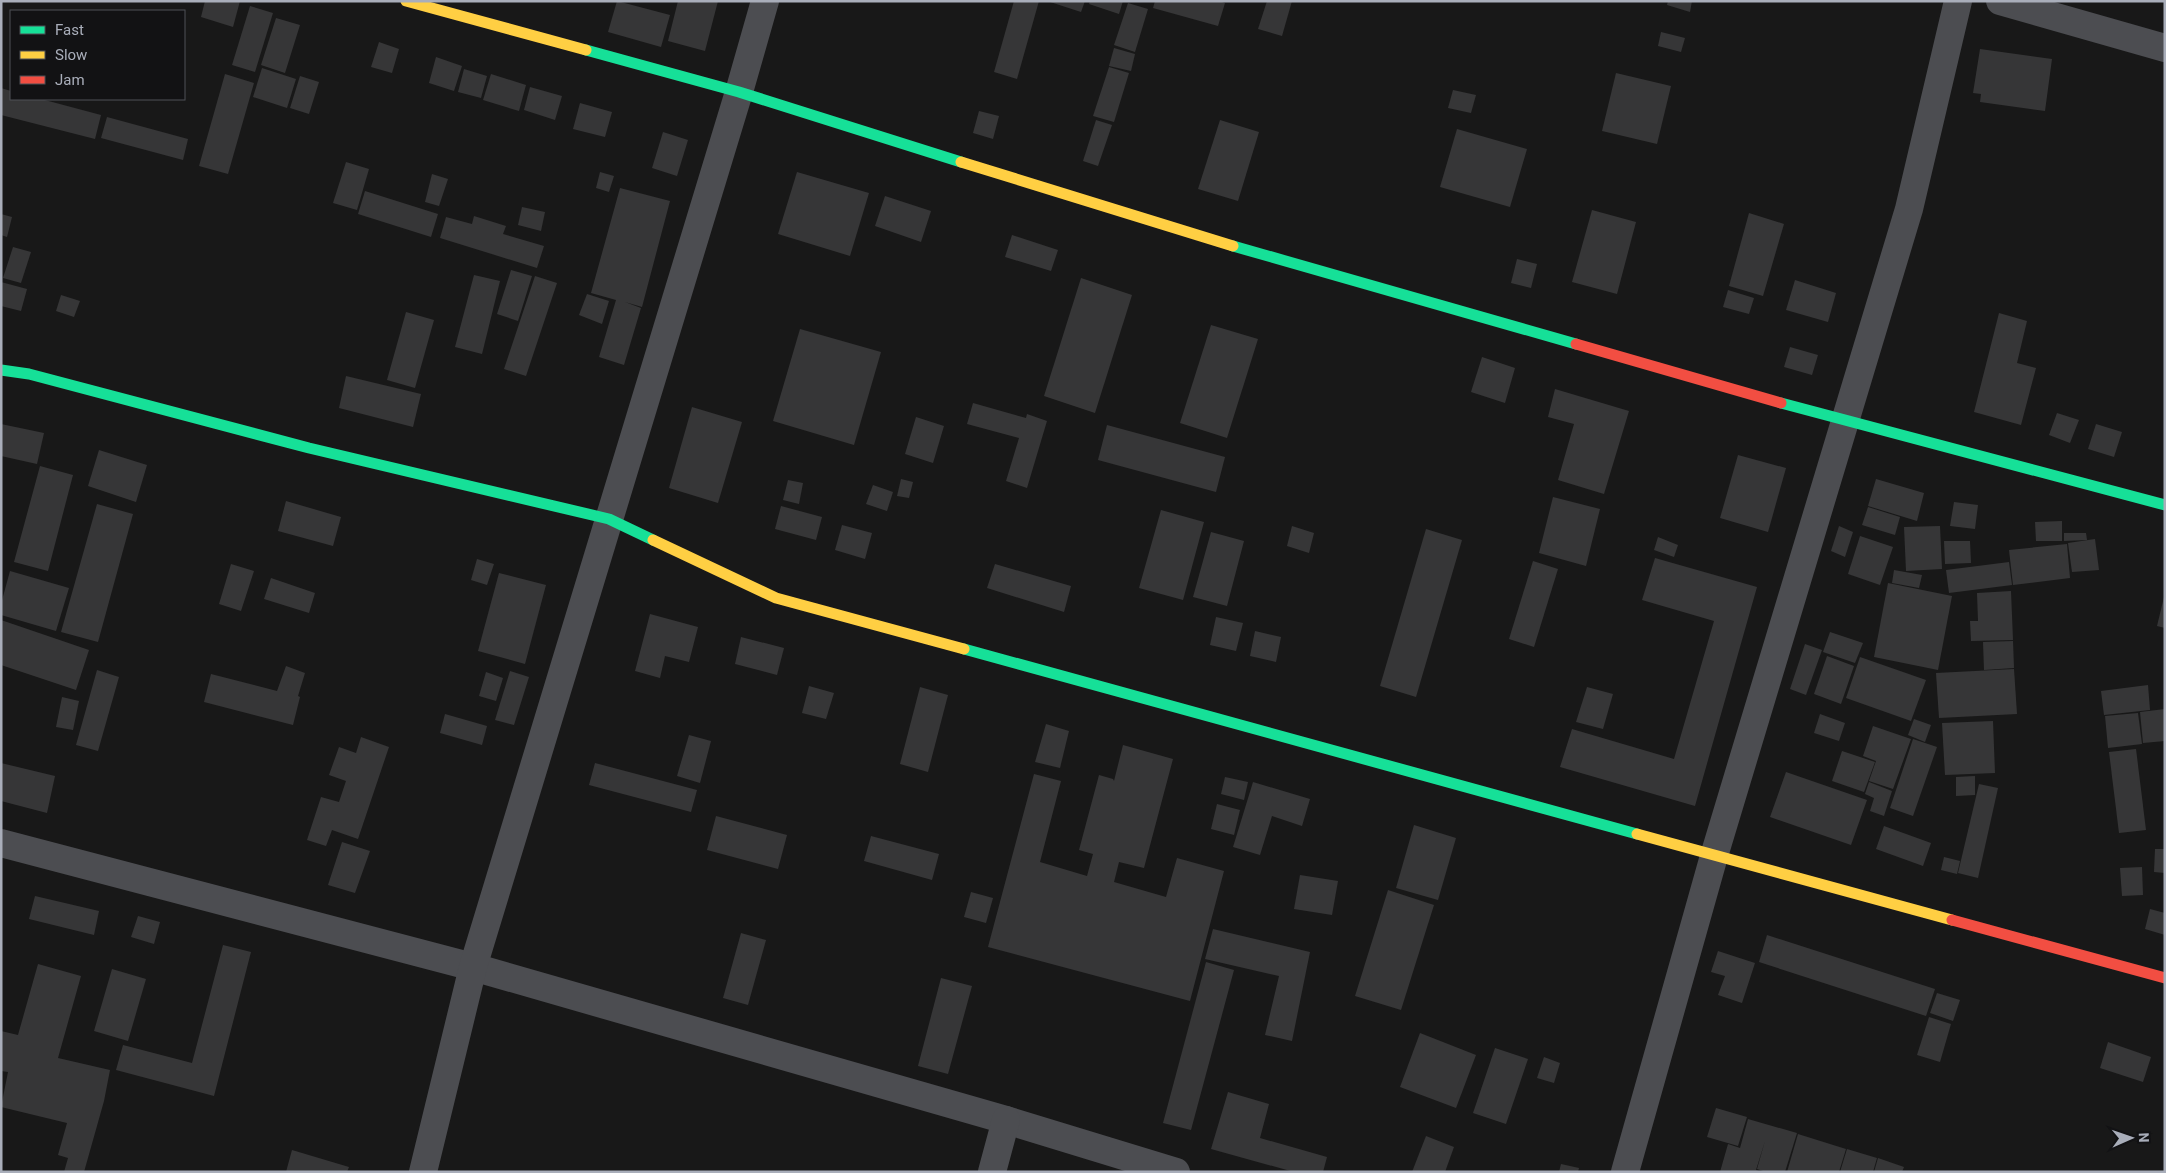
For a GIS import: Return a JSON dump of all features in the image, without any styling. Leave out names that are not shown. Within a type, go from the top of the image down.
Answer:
[{"type":"street","points":[[406,1],[739,92],[1194,235],[1844,421],[2165,505]]},
{"type":"street","points":[[423,1172],[472,967],[739,92],[765,1]]},
{"type":"street","points":[[1625,1172],[1714,856],[1908,209],[1958,1]]},
{"type":"street","points":[[2000,1],[2165,48]]},
{"type":"street","points":[[1,370],[29,374],[309,448],[609,518],[776,598],[2165,978]]},
{"type":"street","points":[[1,842],[472,967],[1006,1120],[1176,1172]]},
{"type":"street","points":[[992,1172],[1006,1120]]},
{"type":"building","points":[[205,1],[240,1],[233,27],[201,17]]},
{"type":"building","points":[[617,1],[670,15],[661,47],[608,32]]},
{"type":"building","points":[[678,1],[718,1],[705,51],[668,41]]},
{"type":"building","points":[[1014,1],[1039,1],[1017,79],[994,72]]},
{"type":"building","points":[[1047,1],[1085,1],[1081,12]]},
{"type":"building","points":[[1090,1],[1123,1],[1119,14],[1089,4]]},
{"type":"building","points":[[1155,1],[1219,1],[1225,3],[1218,26],[1153,8]]},
{"type":"building","points":[[1267,1],[1292,1],[1282,36],[1258,29]]},
{"type":"building","points":[[1668,1],[1692,1],[1690,12],[1667,5]]},
{"type":"building","points":[[1128,3],[1148,9],[1135,52],[1114,45]]},
{"type":"building","points":[[250,6],[273,13],[255,72],[232,65]]},
{"type":"building","points":[[276,18],[300,25],[285,73],[261,65]]},
{"type":"building","points":[[1661,32],[1685,38],[1681,52],[1658,46]]},
{"type":"building","points":[[379,42],[399,49],[392,73],[371,67]]},
{"type":"building","points":[[1114,48],[1135,54],[1131,71],[1109,66]]},
{"type":"building","points":[[1980,49],[2052,59],[2045,111],[1980,102],[1981,94],[1973,93]]},
{"type":"building","points":[[436,57],[462,66],[454,91],[429,83]]},
{"type":"building","points":[[1109,67],[1129,73],[1114,122],[1093,116]]},
{"type":"building","points":[[262,68],[296,79],[287,108],[253,97]]},
{"type":"building","points":[[464,69],[487,76],[481,98],[458,92]]},
{"type":"building","points":[[1616,73],[1671,86],[1657,144],[1602,131]]},
{"type":"building","points":[[225,74],[254,83],[228,174],[199,166]]},
{"type":"building","points":[[491,74],[526,85],[519,111],[483,100]]},
{"type":"building","points":[[300,76],[319,82],[309,114],[290,108]]},
{"type":"building","points":[[530,87],[562,96],[555,120],[524,110]]},
{"type":"building","points":[[1,88],[10,91],[10,100],[45,100],[101,115],[95,139],[1,115]]},
{"type":"building","points":[[1453,90],[1476,95],[1471,113],[1448,108]]},
{"type":"building","points":[[580,103],[612,112],[605,137],[573,129]]},
{"type":"building","points":[[979,111],[999,116],[993,139],[973,133]]},
{"type":"building","points":[[107,117],[188,139],[183,160],[101,138]]},
{"type":"building","points":[[1096,120],[1112,125],[1098,166],[1083,161]]},
{"type":"building","points":[[1220,120],[1259,132],[1238,201],[1198,189]]},
{"type":"building","points":[[1457,129],[1527,149],[1510,207],[1440,187]]},
{"type":"building","points":[[663,132],[688,140],[677,176],[652,168]]},
{"type":"building","points":[[346,162],[369,169],[357,210],[333,203]]},
{"type":"building","points":[[600,172],[614,176],[609,192],[596,188]]},
{"type":"building","points":[[797,172],[869,193],[850,256],[778,234]]},
{"type":"building","points":[[432,174],[448,179],[439,206],[425,202]]},
{"type":"building","points":[[620,188],[670,201],[642,307],[625,302],[641,308],[624,365],[599,357],[616,300],[591,293]]},
{"type":"building","points":[[365,191],[438,214],[431,237],[358,214]]},
{"type":"building","points":[[885,196],[931,211],[921,242],[875,226]]},
{"type":"building","points":[[522,207],[545,212],[541,231],[518,225]]},
{"type":"building","points":[[1592,210],[1636,222],[1617,294],[1572,282]]},
{"type":"building","points":[[1749,213],[1784,224],[1763,296],[1729,286]]},
{"type":"building","points":[[1,214],[12,217],[7,237],[1,235]]},
{"type":"building","points":[[474,216],[506,226],[503,234],[544,246],[537,268],[440,238],[446,217],[472,224]]},
{"type":"building","points":[[1012,235],[1058,250],[1051,271],[1005,257]]},
{"type":"building","points":[[13,247],[31,252],[21,283],[3,278]]},
{"type":"building","points":[[1517,259],[1537,264],[1531,288],[1511,283]]},
{"type":"building","points":[[511,270],[532,276],[518,321],[497,314]]},
{"type":"building","points":[[474,275],[500,281],[482,354],[455,347]]},
{"type":"building","points":[[535,276],[557,283],[526,376],[504,369]]},
{"type":"building","points":[[1081,278],[1132,295],[1095,413],[1044,396]]},
{"type":"building","points":[[1795,280],[1836,293],[1828,322],[1786,310]]},
{"type":"building","points":[[1,282],[27,289],[21,311],[1,306]]},
{"type":"building","points":[[1728,290],[1754,298],[1749,314],[1723,307]]},
{"type":"building","points":[[587,294],[609,301],[602,324],[579,315]]},
{"type":"building","points":[[61,295],[80,301],[74,317],[56,311]]},
{"type":"building","points":[[406,312],[434,320],[415,388],[387,380]]},
{"type":"building","points":[[1999,313],[2027,321],[2017,363],[2036,368],[2021,425],[1974,412]]},
{"type":"building","points":[[1211,325],[1258,339],[1227,438],[1180,423]]},
{"type":"building","points":[[800,329],[881,352],[854,445],[773,421]]},
{"type":"building","points":[[1790,347],[1818,355],[1812,375],[1784,367]]},
{"type":"building","points":[[1482,357],[1515,368],[1505,403],[1471,392]]},
{"type":"building","points":[[346,376],[421,394],[413,427],[339,408]]},
{"type":"building","points":[[1555,389],[1629,411],[1604,494],[1558,480],[1574,424],[1548,417]]},
{"type":"building","points":[[973,403],[1026,418],[1027,414],[1047,421],[1027,488],[1006,481],[1019,438],[967,424]]},
{"type":"building","points":[[692,407],[742,422],[718,503],[669,488]]},
{"type":"building","points":[[2057,413],[2079,420],[2070,443],[2049,435]]},
{"type":"building","points":[[916,417],[944,426],[933,463],[905,454]]},
{"type":"building","points":[[1,424],[44,433],[37,464],[1,456]]},
{"type":"building","points":[[2096,424],[2122,432],[2114,457],[2088,449]]},
{"type":"building","points":[[1107,425],[1225,457],[1216,492],[1098,460]]},
{"type":"building","points":[[99,450],[147,465],[136,502],[88,486]]},
{"type":"building","points":[[1738,455],[1786,468],[1768,532],[1720,518]]},
{"type":"building","points":[[40,466],[73,475],[48,571],[14,562]]},
{"type":"building","points":[[901,479],[913,482],[909,498],[897,496]]},
{"type":"building","points":[[1876,479],[1924,493],[1917,521],[1868,506]]},
{"type":"building","points":[[788,480],[803,483],[799,504],[783,500]]},
{"type":"building","points":[[873,485],[893,492],[887,511],[866,504]]},
{"type":"building","points":[[1553,497],[1600,509],[1586,566],[1539,553]]},
{"type":"building","points":[[286,501],[341,517],[333,546],[278,531]]},
{"type":"building","points":[[1954,502],[1978,505],[1975,529],[1950,526]]},
{"type":"building","points":[[97,504],[133,514],[98,642],[61,632]]},
{"type":"building","points":[[781,506],[822,517],[816,540],[775,529]]},
{"type":"building","points":[[1868,507],[1900,517],[1895,535],[1862,525]]},
{"type":"building","points":[[1161,510],[1204,522],[1183,600],[1139,588]]},
{"type":"building","points":[[2062,521],[2062,541],[2036,541],[2035,522]]},
{"type":"building","points":[[842,525],[872,533],[865,559],[835,550]]},
{"type":"building","points":[[1292,526],[1314,533],[1309,553],[1287,546]]},
{"type":"building","points":[[1839,526],[1853,532],[1845,557],[1831,551]]},
{"type":"building","points":[[1940,526],[1942,569],[1906,571],[1904,527]]},
{"type":"building","points":[[1426,529],[1462,540],[1416,697],[1380,686]]},
{"type":"building","points":[[1211,532],[1244,541],[1227,606],[1193,597]]},
{"type":"building","points":[[2064,533],[2086,533],[2087,540],[2064,541]]},
{"type":"building","points":[[1860,536],[1893,547],[1880,585],[1848,574]]},
{"type":"building","points":[[1658,537],[1678,545],[1674,557],[1654,550]]},
{"type":"building","points":[[2095,539],[2099,570],[2072,572],[2068,543]]},
{"type":"building","points":[[1944,541],[1970,541],[1971,563],[1945,564]]},
{"type":"building","points":[[2067,544],[2070,578],[2013,585],[2009,550]]},
{"type":"building","points":[[1655,558],[1757,587],[1695,806],[1560,767],[1572,729],[1674,759],[1714,621],[1642,600]]},
{"type":"building","points":[[477,559],[494,564],[487,585],[471,580]]},
{"type":"building","points":[[1533,561],[1558,569],[1534,647],[1509,639]]},
{"type":"building","points":[[2009,562],[2012,585],[1949,593],[1946,570]]},
{"type":"building","points":[[231,564],[254,571],[241,611],[219,604]]},
{"type":"building","points":[[995,564],[1071,586],[1064,612],[987,588]]},
{"type":"building","points":[[1894,570],[1922,575],[1919,588],[1892,583]]},
{"type":"building","points":[[10,571],[69,588],[56,631],[1,615],[1,604]]},
{"type":"building","points":[[499,573],[546,585],[525,664],[478,651]]},
{"type":"building","points":[[271,578],[315,593],[309,613],[264,599]]},
{"type":"building","points":[[1888,583],[1952,596],[1938,670],[1874,657]]},
{"type":"building","points":[[2011,591],[2013,640],[1971,641],[1970,621],[1978,621],[1977,593]]},
{"type":"building","points":[[2165,597],[2165,628],[2157,626]]},
{"type":"building","points":[[650,614],[698,627],[689,662],[665,656],[660,678],[635,671]]},
{"type":"building","points":[[1216,617],[1243,623],[1236,651],[1210,645]]},
{"type":"building","points":[[1,620],[89,650],[76,690],[1,665]]},
{"type":"building","points":[[1255,631],[1281,637],[1276,662],[1250,656]]},
{"type":"building","points":[[1830,632],[1863,643],[1855,663],[1823,652]]},
{"type":"building","points":[[741,637],[784,648],[777,675],[735,664]]},
{"type":"building","points":[[2013,641],[2014,668],[1984,670],[1983,642]]},
{"type":"building","points":[[1805,644],[1822,650],[1806,695],[1790,689]]},
{"type":"building","points":[[1827,656],[1854,666],[1841,704],[1814,694]]},
{"type":"building","points":[[1860,657],[1926,680],[1911,721],[1846,698]]},
{"type":"building","points":[[286,666],[305,673],[298,696],[300,697],[293,725],[204,702],[211,674],[277,691]]},
{"type":"building","points":[[2014,669],[2017,714],[1939,718],[1936,673]]},
{"type":"building","points":[[97,670],[119,677],[98,751],[76,745]]},
{"type":"building","points":[[510,671],[529,677],[514,725],[495,720]]},
{"type":"building","points":[[486,672],[503,678],[496,701],[479,696]]},
{"type":"building","points":[[2148,685],[2150,710],[2104,715],[2101,691]]},
{"type":"building","points":[[809,686],[834,693],[826,719],[802,713]]},
{"type":"building","points":[[920,687],[948,695],[928,772],[900,764]]},
{"type":"building","points":[[1587,687],[1613,694],[1603,729],[1576,722]]},
{"type":"building","points":[[62,697],[79,701],[73,730],[56,727]]},
{"type":"building","points":[[2165,709],[2165,741],[2143,743],[2140,712]]},
{"type":"building","points":[[2138,713],[2142,744],[2108,748],[2105,716]]},
{"type":"building","points":[[445,714],[487,726],[482,745],[440,733]]},
{"type":"building","points":[[1820,714],[1845,723],[1839,741],[1814,733]]},
{"type":"building","points":[[1914,719],[1931,725],[1925,742],[1908,735]]},
{"type":"building","points":[[1993,721],[1995,773],[1945,775],[1942,723]]},
{"type":"building","points":[[1046,724],[1069,731],[1060,768],[1035,762]]},
{"type":"building","points":[[1873,726],[1911,739],[1893,789],[1869,781],[1876,761],[1863,756]]},
{"type":"building","points":[[689,735],[711,741],[700,783],[677,776]]},
{"type":"building","points":[[361,737],[389,747],[358,839],[332,830],[326,846],[307,840],[321,797],[339,802],[346,781],[329,775],[339,747],[356,753]]},
{"type":"building","points":[[1913,739],[1937,747],[1913,816],[1890,808]]},
{"type":"building","points":[[1123,745],[1173,759],[1144,868],[1119,862],[1114,882],[1166,897],[1177,858],[1224,871],[1190,1001],[988,947],[1034,774],[1061,781],[1040,862],[1087,876],[1093,854],[1079,850],[1099,775],[1114,781]]},
{"type":"building","points":[[2136,749],[2146,830],[2119,833],[2109,752]]},
{"type":"building","points":[[1842,751],[1875,762],[1864,792],[1832,781]]},
{"type":"building","points":[[1,763],[55,776],[47,813],[1,801]]},
{"type":"building","points":[[595,763],[697,790],[691,812],[589,785]]},
{"type":"building","points":[[1786,772],[1867,800],[1851,845],[1770,817]]},
{"type":"building","points":[[1975,776],[1975,795],[1956,796],[1956,777]]},
{"type":"building","points":[[1225,777],[1248,782],[1244,800],[1221,794]]},
{"type":"building","points":[[1253,782],[1310,799],[1302,826],[1272,816],[1260,855],[1233,847]]},
{"type":"building","points":[[1869,782],[1892,791],[1884,816],[1870,811],[1874,798],[1865,794]]},
{"type":"building","points":[[1979,784],[1998,788],[1978,878],[1958,873]]},
{"type":"building","points":[[1217,804],[1240,810],[1234,835],[1211,829]]},
{"type":"building","points":[[716,816],[787,835],[778,869],[707,850]]},
{"type":"building","points":[[1414,825],[1456,838],[1438,900],[1396,888]]},
{"type":"building","points":[[1884,826],[1931,843],[1923,866],[1876,849]]},
{"type":"building","points":[[871,836],[939,854],[932,880],[864,861]]},
{"type":"building","points":[[342,842],[370,851],[355,893],[328,885]]},
{"type":"building","points":[[2155,849],[2165,849],[2165,873],[2154,872]]},
{"type":"building","points":[[1944,857],[1960,861],[1957,874],[1941,870]]},
{"type":"building","points":[[2142,867],[2143,895],[2122,896],[2120,868]]},
{"type":"building","points":[[1300,875],[1338,881],[1332,915],[1294,909]]},
{"type":"building","points":[[1388,890],[1434,905],[1401,1010],[1355,996]]},
{"type":"building","points":[[971,892],[993,898],[986,923],[964,917]]},
{"type":"building","points":[[35,896],[99,911],[94,935],[29,919]]},
{"type":"building","points":[[2150,909],[2165,913],[2165,935],[2145,929]]},
{"type":"building","points":[[138,916],[160,922],[154,944],[131,937]]},
{"type":"building","points":[[1213,929],[1310,952],[1292,1041],[1265,1035],[1279,976],[1205,959]]},
{"type":"building","points":[[741,933],[766,940],[748,1005],[723,998]]},
{"type":"building","points":[[1767,935],[1935,989],[1926,1016],[1759,962]]},
{"type":"building","points":[[223,945],[251,952],[214,1096],[116,1070],[123,1045],[192,1063]]},
{"type":"building","points":[[1718,951],[1755,963],[1742,1003],[1718,995],[1725,976],[1711,972]]},
{"type":"building","points":[[1206,962],[1234,970],[1191,1130],[1163,1123]]},
{"type":"building","points":[[38,964],[81,976],[58,1058],[110,1070],[104,1101],[84,1172],[64,1172],[68,1158],[58,1155],[67,1123],[1,1107],[8,1072],[1,1071],[1,1031],[18,1035]]},
{"type":"building","points":[[112,969],[146,979],[128,1041],[94,1031]]},
{"type":"building","points":[[941,978],[972,986],[948,1074],[918,1066]]},
{"type":"building","points":[[1937,993],[1960,1000],[1953,1021],[1930,1013]]},
{"type":"building","points":[[1929,1017],[1951,1024],[1940,1062],[1917,1055]]},
{"type":"building","points":[[1420,1033],[1476,1055],[1456,1108],[1400,1087]]},
{"type":"building","points":[[2108,1042],[2151,1057],[2143,1082],[2100,1068]]},
{"type":"building","points":[[1495,1048],[1528,1059],[1506,1124],[1473,1113]]},
{"type":"building","points":[[1544,1057],[1560,1063],[1554,1083],[1537,1078]]},
{"type":"building","points":[[1228,1092],[1269,1104],[1260,1138],[1327,1157],[1323,1172],[1294,1172],[1211,1149]]},
{"type":"building","points":[[1716,1108],[1747,1117],[1738,1146],[1707,1137]]},
{"type":"building","points":[[1748,1119],[1797,1133],[1785,1172],[1766,1172],[1757,1169],[1765,1141],[1756,1170],[1761,1172],[1720,1172],[1728,1144],[1740,1148]]},
{"type":"building","points":[[1798,1134],[1846,1149],[1839,1172],[1787,1172]]},
{"type":"building","points":[[1426,1136],[1454,1147],[1445,1172],[1412,1172]]},
{"type":"building","points":[[1847,1149],[1877,1158],[1873,1172],[1840,1172]]},
{"type":"building","points":[[292,1150],[349,1167],[347,1172],[286,1172]]},
{"type":"building","points":[[1878,1158],[1904,1167],[1902,1172],[1874,1172]]},
{"type":"building","points":[[1561,1164],[1579,1168],[1578,1172],[1559,1172]]},
{"type":"traffic: fast","points":[[586,50],[739,92],[961,162]]},
{"type":"traffic: fast","points":[[1233,246],[1576,344]]},
{"type":"traffic: fast","points":[[1,370],[29,374],[309,448],[609,519],[653,540]]},
{"type":"traffic: fast","points":[[1781,403],[2165,505]]},
{"type":"traffic: fast","points":[[964,649],[1637,834]]},
{"type":"traffic: slow","points":[[406,1],[586,50]]},
{"type":"traffic: slow","points":[[961,162],[1233,246]]},
{"type":"traffic: slow","points":[[653,540],[776,598],[964,649]]},
{"type":"traffic: slow","points":[[1637,834],[1952,920]]},
{"type":"traffic: jam","points":[[1576,344],[1781,403]]},
{"type":"traffic: jam","points":[[1952,920],[2165,978]]}]
